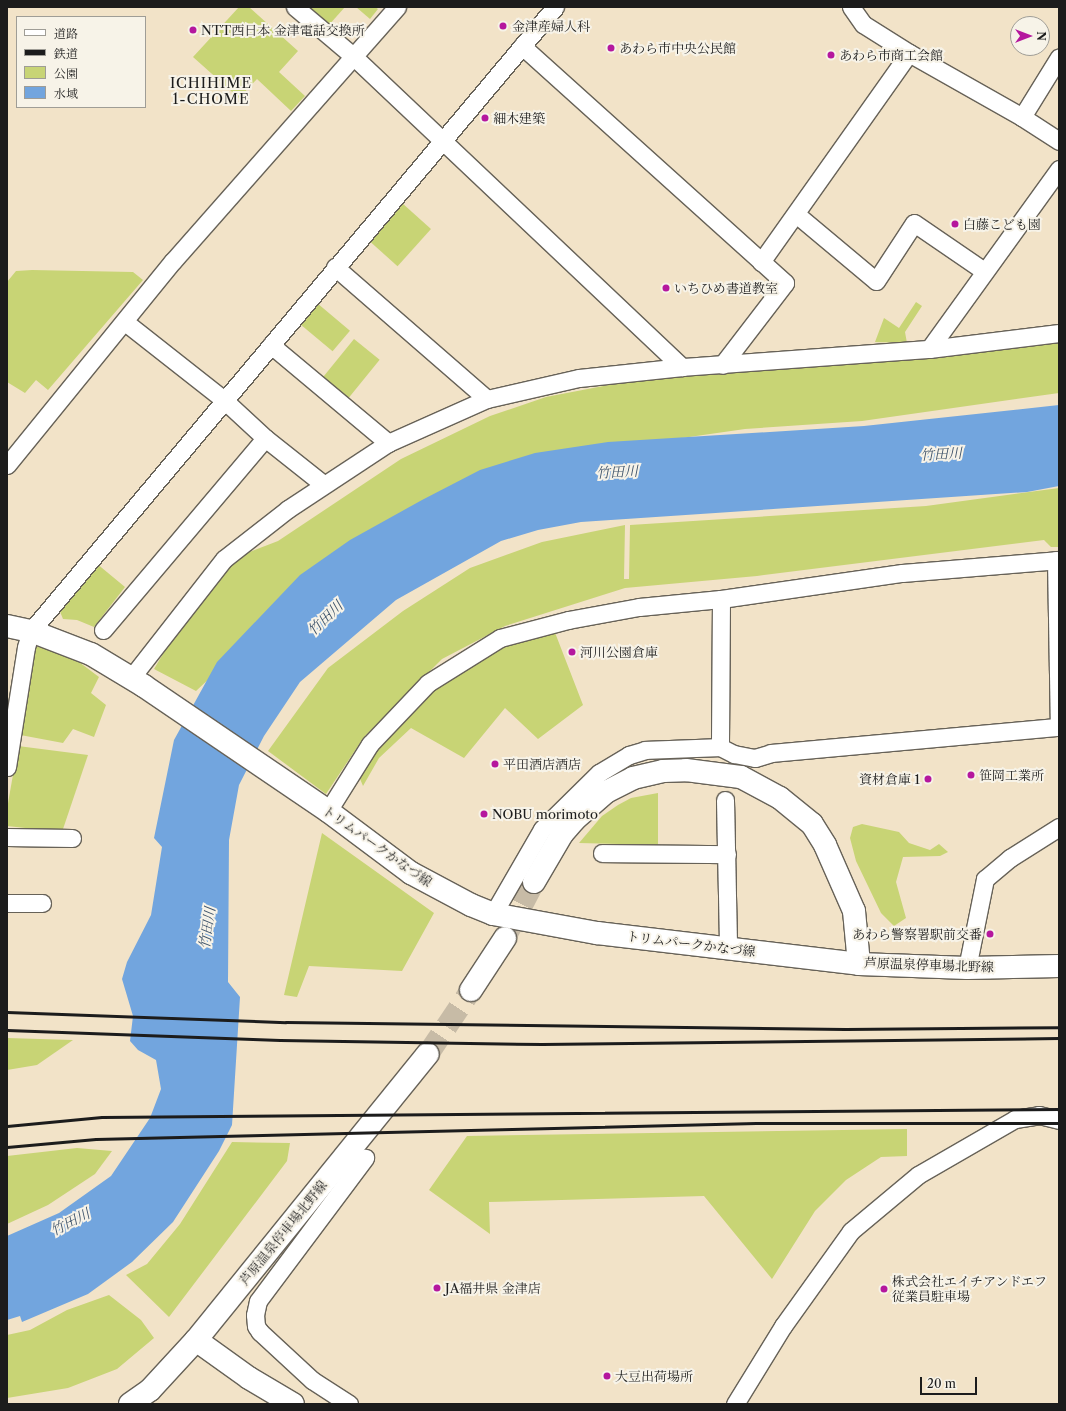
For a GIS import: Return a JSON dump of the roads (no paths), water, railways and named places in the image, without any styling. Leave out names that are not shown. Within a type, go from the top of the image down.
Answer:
[{"type":"main road","name":"トリムパークかなづ線","points":[[7,626],[32,631],[91,654],[137,682],[328,811],[411,873],[471,905],[493,914],[597,933],[859,964]]},
{"type":"main road","name":"芦原温泉停車場北野線","points":[[534,882],[562,834],[574,820],[606,792],[633,778],[663,771],[686,770],[741,777],[780,798],[812,824],[825,845],[854,911],[859,964],[968,968],[1059,966]]},
{"type":"main road","points":[[471,990],[505,938]]},
{"type":"main road","name":"芦原温泉停車場北野線","points":[[130,1404],[150,1390],[196,1340],[428,1054]]},
{"type":"main road","points":[[196,1340],[249,1378],[293,1404]]},
{"type":"street","points":[[294,7],[353,56],[682,367]]},
{"type":"street","points":[[7,465],[174,261],[396,7]]},
{"type":"street","points":[[7,767],[26,647],[32,631],[335,267],[555,7]]},
{"type":"street","points":[[851,7],[863,24],[909,54],[1022,117],[1059,141]]},
{"type":"street","points":[[522,46],[784,283],[722,365]]},
{"type":"street","points":[[761,262],[909,54]]},
{"type":"street","points":[[1022,117],[1059,57]]},
{"type":"street","points":[[929,348],[1059,169]]},
{"type":"street","points":[[796,214],[876,281],[914,224],[984,271]]},
{"type":"street","points":[[335,267],[487,399]]},
{"type":"street","points":[[125,322],[224,400],[265,438],[323,484]]},
{"type":"street","points":[[137,682],[224,559],[323,484],[388,443],[487,399],[579,378],[682,367],[929,348],[1059,333]]},
{"type":"street","points":[[271,345],[388,443]]},
{"type":"street","points":[[103,630],[265,438]]},
{"type":"street","points":[[328,811],[370,744],[428,683],[500,638],[568,620],[639,607],[721,599],[902,573],[1058,560],[1059,727],[771,753],[755,758],[734,754],[720,747],[645,750],[629,755],[599,773],[542,829],[493,914]]},
{"type":"street","points":[[720,747],[721,599]]},
{"type":"street","points":[[725,800],[728,948]]},
{"type":"street","points":[[968,968],[985,879],[1010,858],[1059,827]]},
{"type":"street","points":[[7,837],[72,838]]},
{"type":"street","points":[[602,853],[727,854]]},
{"type":"street","points":[[7,903],[42,903]]},
{"type":"street","points":[[735,1404],[783,1326],[851,1231],[918,1176],[1015,1119],[1039,1115],[1059,1120]]},
{"type":"street","points":[[349,1404],[312,1380],[260,1332],[256,1326],[255,1315],[258,1301],[365,1158]]},
{"type":"water","name":"竹田川","points":[[1059,405],[1059,486],[1027,492],[581,522],[538,530],[501,541],[396,600],[300,682],[264,736],[239,785],[229,840],[228,982],[240,997],[232,1125],[219,1151],[173,1222],[132,1262],[88,1294],[22,1322],[20,1316],[7,1320],[7,1236],[59,1213],[111,1176],[150,1118],[161,1089],[156,1060],[138,1050],[130,1041],[133,1016],[122,979],[127,962],[151,915],[162,847],[154,838],[174,740],[217,662],[300,575],[350,540],[422,500],[480,470],[535,453],[608,442],[864,426]]},
{"type":"tunnel","points":[[507,934],[534,882]]},
{"type":"tunnel","points":[[428,1054],[471,990]]},
{"type":"railway","points":[[7,1012],[286,1022],[845,1029],[1059,1027]]},
{"type":"railway","points":[[7,1030],[280,1040],[542,1044],[1059,1038]]},
{"type":"railway","points":[[7,1126],[102,1117],[1059,1109]]},
{"type":"railway","points":[[7,1147],[96,1139],[756,1123],[1059,1123]]},
{"type":"place","name":"金津産婦人科","points":[[503,26]]},
{"type":"place","name":"NTT西日本 金津電話交換所","points":[[193,30]]},
{"type":"place","name":"あわら市中央公民館","points":[[611,48]]},
{"type":"place","name":"あわら市商工会館","points":[[831,55]]},
{"type":"place","name":"細木建築","points":[[485,118]]},
{"type":"place","name":"白藤こども園","points":[[955,224]]},
{"type":"place","name":"いちひめ書道教室","points":[[666,288]]},
{"type":"place","name":"河川公園倉庫","points":[[572,652]]},
{"type":"place","name":"平田酒店酒店","points":[[495,764]]},
{"type":"place","name":"笹岡工業所","points":[[971,775]]},
{"type":"place","name":"資材倉庫 1","points":[[928,779]]},
{"type":"place","name":"NOBU morimoto","points":[[484,814]]},
{"type":"place","name":"あわら警察署駅前交番","points":[[990,934]]},
{"type":"place","name":"JA福井県 金津店","points":[[437,1288]]},
{"type":"place","name":"株式会社エイチアンドエフ 従業員駐車場","points":[[884,1289]]},
{"type":"place","name":"大豆出荷場所","points":[[607,1376]]},
{"type":"district","name":"ICHIHIME 1-CHOME","points":[[211,92]]}]
